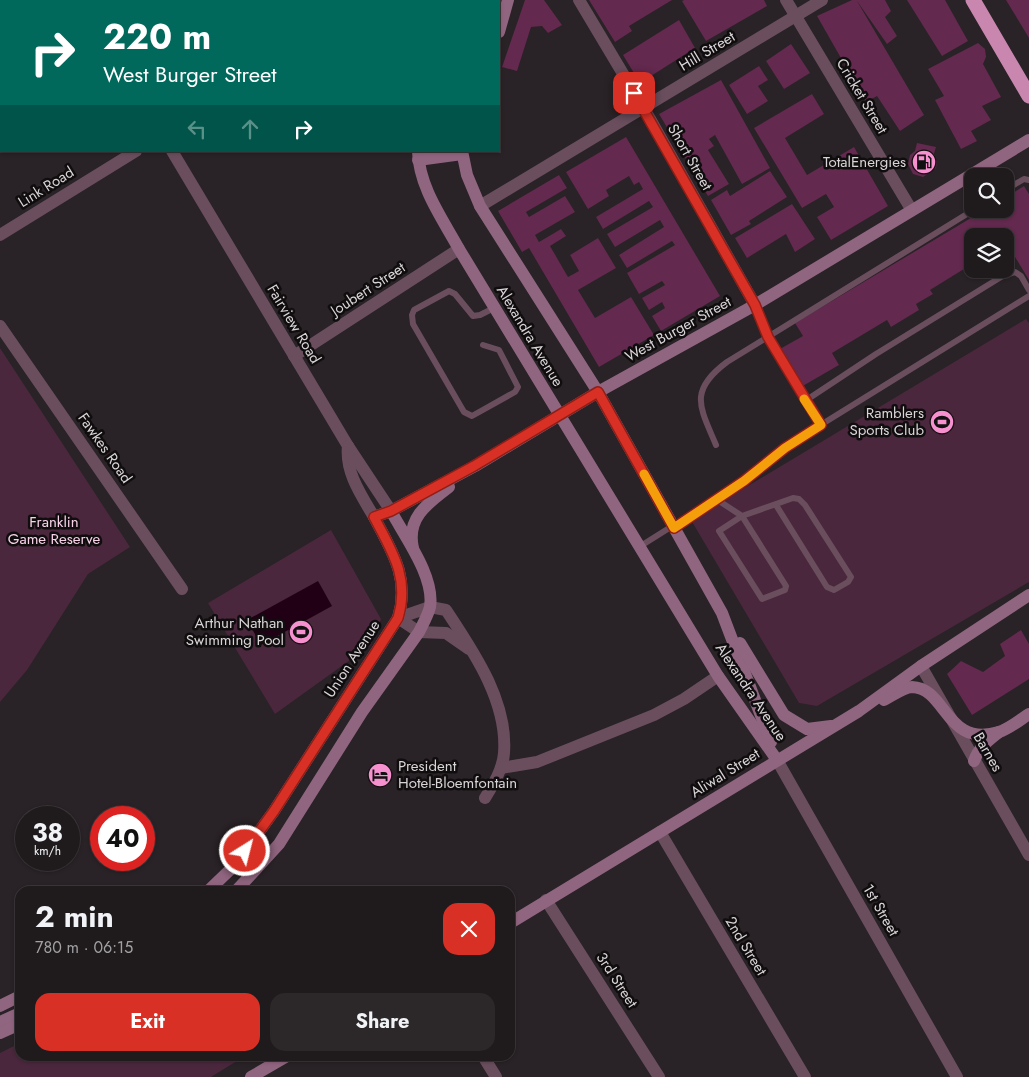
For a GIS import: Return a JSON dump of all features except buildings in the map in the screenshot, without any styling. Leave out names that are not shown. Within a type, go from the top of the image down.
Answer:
[{"type":"highway","points":[[973,0],[1029,96]]},
{"type":"main road","points":[[500,28],[508,0]]},
{"type":"main road","name":"West Burger Street","points":[[374,517],[391,511],[474,466],[598,392],[755,305],[911,209],[1029,140]]},
{"type":"main road","points":[[418,156],[462,153]]},
{"type":"main road","name":"Alexandra Avenue","points":[[462,153],[467,175],[480,206],[598,392],[722,613],[777,760]]},
{"type":"main road","name":"Alexandra Avenue","points":[[418,156],[427,192],[494,308],[718,676],[777,760]]},
{"type":"main road","points":[[415,556],[411,538],[416,516],[425,506],[474,466]]},
{"type":"main road","points":[[241,886],[279,844],[362,712],[419,632],[430,606],[429,581],[391,511]]},
{"type":"main road","name":"Union Avenue","points":[[213,886],[235,864],[286,792],[398,618],[403,602],[401,575],[396,560],[374,517]]},
{"type":"main road","name":"Aliwal Street","points":[[515,920],[859,711],[921,666],[1029,595]]},
{"type":"main road","points":[[722,613],[784,715],[807,729],[834,726]]},
{"type":"main road","points":[[859,711],[911,687],[921,689],[932,696],[950,720],[961,729],[976,734],[999,732]]},
{"type":"main road","points":[[974,761],[982,747],[999,732],[1029,714]]},
{"type":"main road","points":[[286,792],[305,803]]},
{"type":"main road","points":[[2,1003],[15,998]]},
{"type":"main road","points":[[0,1022],[15,1015]]},
{"type":"main road","points":[[0,1033],[15,1026]]},
{"type":"main road","points":[[251,1077],[278,1061]]},
{"type":"street","name":"Short Street","points":[[579,0],[755,305]]},
{"type":"street","name":"Cricket Street","points":[[786,0],[911,209]]},
{"type":"street","name":"Hill Street","points":[[480,206],[822,0]]},
{"type":"street","name":"Link Road","points":[[0,235],[134,152]]},
{"type":"street","name":"Fairview Road","points":[[173,152],[348,446],[391,511]]},
{"type":"street","name":"Joubert Street","points":[[294,356],[459,249]]},
{"type":"street","name":"Fawkes Road","points":[[0,326],[182,589]]},
{"type":"street","name":"Union Avenue","points":[[348,446],[347,463],[351,474],[374,517]]},
{"type":"street","points":[[398,618],[430,606],[446,610],[473,652],[499,711],[504,753],[501,768],[485,798]]},
{"type":"street","points":[[398,618],[419,632],[446,633],[473,652]]},
{"type":"street","name":"Barnes","points":[[921,666],[950,720],[1029,855]]},
{"type":"street","points":[[501,768],[537,762],[654,715],[684,699],[718,676]]},
{"type":"street","name":"1st Street","points":[[777,760],[957,1077]]},
{"type":"street","name":"2nd Street","points":[[660,832],[805,1077]]},
{"type":"street","name":"3rd Street","points":[[546,900],[660,1077]]},
{"type":"street","points":[[486,1061],[496,1077]]},
{"type":"lane","points":[[1014,185],[1024,179],[1029,180]]},
{"type":"lane","points":[[716,445],[701,408],[702,388],[709,375],[964,216]]},
{"type":"lane","points":[[805,401],[876,354],[1001,277],[1015,272],[1021,276],[1029,290]]},
{"type":"lane","points":[[483,345],[499,350],[518,387],[515,392],[472,416],[468,416],[413,324],[412,315],[414,310],[449,291],[455,294],[473,316],[480,315],[494,308]]},
{"type":"lane","points":[[640,548],[674,528],[744,481],[785,448],[1029,296]]},
{"type":"lane","points":[[755,305],[768,337],[821,425]]},
{"type":"lane","points":[[716,500],[742,516],[786,586],[785,590],[764,600],[760,598],[719,534],[721,528],[742,516],[793,498],[799,499],[851,577],[848,582],[834,590],[827,587],[776,505]]},
{"type":"green space","name":"Ramblers Sports Club","points":[[1026,319],[1029,323],[1029,582],[817,706],[799,703],[691,520]]},
{"type":"green space","name":"Franklin Game Reserve","points":[[0,348],[130,547],[88,574],[27,670],[0,702]]},
{"type":"green space","name":"Arthur Nathan Swimming Pool","points":[[331,530],[381,619],[371,645],[275,714],[208,603]]},
{"type":"green space","points":[[15,1046],[15,1061],[237,1061],[211,1077],[0,1077],[0,1053]]},
{"type":"shaded area","points":[[318,581],[332,606],[261,645],[247,620]]},
{"type":"slow traffic","points":[[644,474],[674,528],[744,481],[785,448],[821,425],[804,399]]},
{"type":"place","name":"TotalEnergies","points":[[924,162]]},
{"type":"place","name":"Ramblers Sports Club","points":[[942,422]]},
{"type":"place","name":"Arthur Nathan Swimming Pool","points":[[301,632]]},
{"type":"place","name":"President Hotel-Bloemfontain","points":[[380,775]]},
{"type":"route","points":[[245,851],[274,811],[398,618],[403,602],[401,575],[396,560],[374,517],[391,511],[474,466],[598,392],[674,528],[744,481],[785,448],[821,425],[768,337],[755,305],[634,93]]}]
